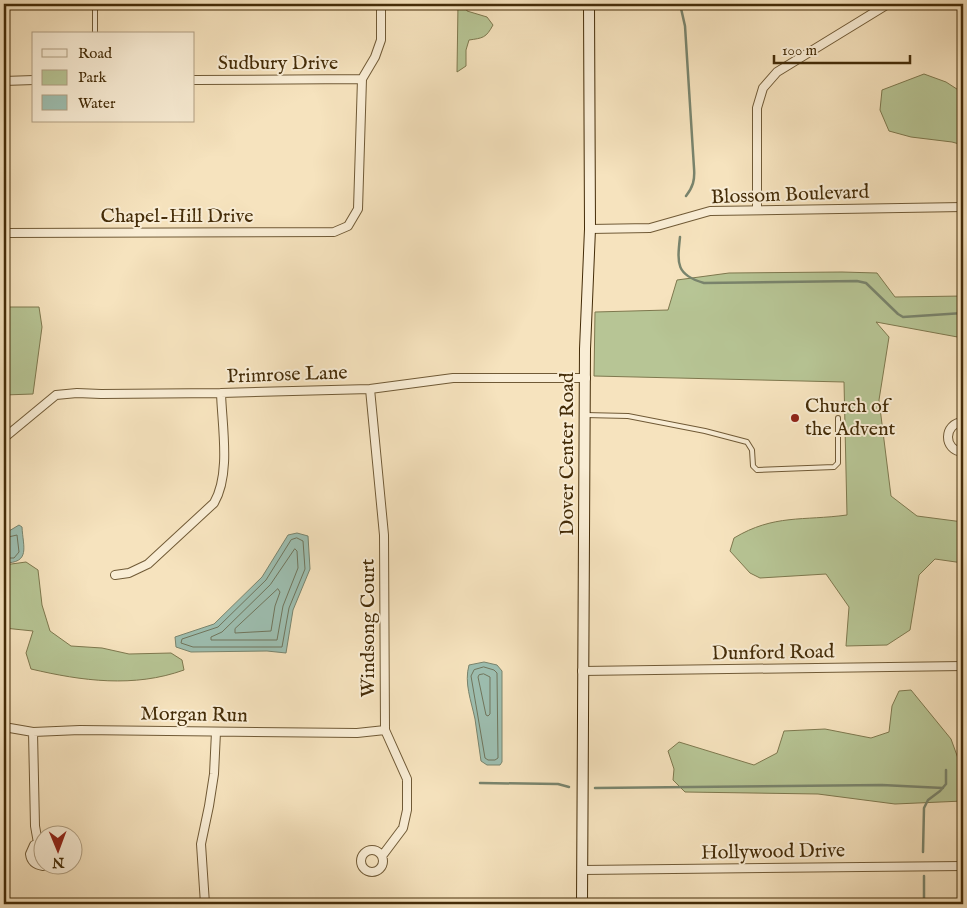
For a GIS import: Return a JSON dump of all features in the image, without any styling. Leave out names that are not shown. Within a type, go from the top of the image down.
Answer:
[{"type":"street","points":[[362,79],[375,57],[381,40],[380,4]]},
{"type":"street","name":"Dover Center Road","points":[[582,904],[585,349],[590,229],[589,4]]},
{"type":"street","points":[[757,210],[757,108],[762,88],[776,72],[888,4]]},
{"type":"street","name":"Sudbury Drive","points":[[195,80],[362,79]]},
{"type":"street","name":"Chapel-Hill Drive","points":[[4,232],[334,232],[348,226],[358,209],[362,79]]},
{"type":"street","points":[[4,81],[32,80]]},
{"type":"street","name":"Blossom Boulevard","points":[[590,229],[650,228],[710,211],[963,207]]},
{"type":"street","name":"Primrose Lane","points":[[4,438],[56,395],[77,393],[221,393],[370,388],[454,378],[586,378]]},
{"type":"street","name":"Windsong Court","points":[[370,388],[384,535],[385,730],[407,779],[407,810],[403,828],[382,856]]},
{"type":"street","points":[[115,575],[129,573],[148,564],[214,503],[221,491],[224,462],[221,393]]},
{"type":"street","points":[[963,422],[952,425],[948,430],[947,437],[948,443],[952,448],[963,452]]},
{"type":"street","name":"Dunford Road","points":[[582,671],[963,666]]},
{"type":"street","name":"Morgan Run","points":[[4,727],[33,732],[80,730],[357,733],[385,730]]},
{"type":"street","points":[[33,732],[35,826]]},
{"type":"street","points":[[206,904],[201,844],[212,790],[216,732]]},
{"type":"street","points":[[32,848],[30,857],[32,860]]},
{"type":"street","name":"Hollywood Drive","points":[[583,870],[963,866]]},
{"type":"lane","points":[[95,4],[95,32]]},
{"type":"lane","points":[[585,414],[628,416],[705,431],[747,442],[752,450],[753,466],[757,470],[834,468],[838,463],[838,418]]},
{"type":"green space","points":[[458,4],[465,4],[467,11],[487,17],[493,25],[484,37],[469,40],[466,50],[466,66],[457,72]]},
{"type":"green space","points":[[924,74],[946,82],[963,93],[963,145],[911,137],[889,131],[880,110],[882,90]]},
{"type":"green space","points":[[729,273],[877,273],[895,297],[963,296],[963,338],[876,322],[889,337],[879,400],[891,496],[917,516],[963,522],[963,563],[935,559],[919,575],[910,630],[887,645],[846,646],[849,607],[826,574],[760,578],[750,573],[730,551],[734,538],[762,525],[789,520],[847,515],[844,382],[594,376],[595,312],[668,310],[677,280]]},
{"type":"green space","points":[[4,307],[39,307],[42,327],[33,394],[4,395]]},
{"type":"green space","points":[[26,562],[38,570],[42,605],[50,631],[71,646],[102,648],[129,654],[171,653],[182,660],[184,670],[146,679],[108,681],[69,677],[31,669],[26,653],[33,631],[4,628],[4,565]]},
{"type":"green space","points":[[911,690],[951,739],[959,761],[963,762],[963,801],[895,804],[818,794],[685,792],[673,780],[674,769],[668,751],[679,742],[754,765],[777,753],[784,731],[825,729],[871,738],[889,732],[892,706],[899,691]]},
{"type":"water","points":[[19,525],[22,527],[24,547],[22,557],[13,562],[4,563],[4,534]]},
{"type":"water","points":[[297,533],[308,536],[310,569],[293,610],[286,653],[267,651],[191,652],[176,647],[175,637],[214,624],[262,577],[288,535]]},
{"type":"water","points":[[484,662],[497,665],[502,671],[502,762],[500,765],[487,765],[481,761],[469,692],[467,678],[469,665]]},
{"type":"waterway","points":[[680,4],[685,26],[694,172],[693,183],[686,196]]},
{"type":"waterway","points":[[680,237],[680,267],[688,276],[704,283],[857,281],[866,283],[903,317],[963,313]]},
{"type":"waterway","points":[[923,852],[924,808],[928,800],[946,784],[946,770]]},
{"type":"waterway","points":[[480,783],[558,784],[569,787]]},
{"type":"waterway","points":[[595,788],[882,785],[943,788]]},
{"type":"waterway","points":[[924,876],[924,904]]},
{"type":"place","name":"Church of the Advent","points":[[795,418]]}]
